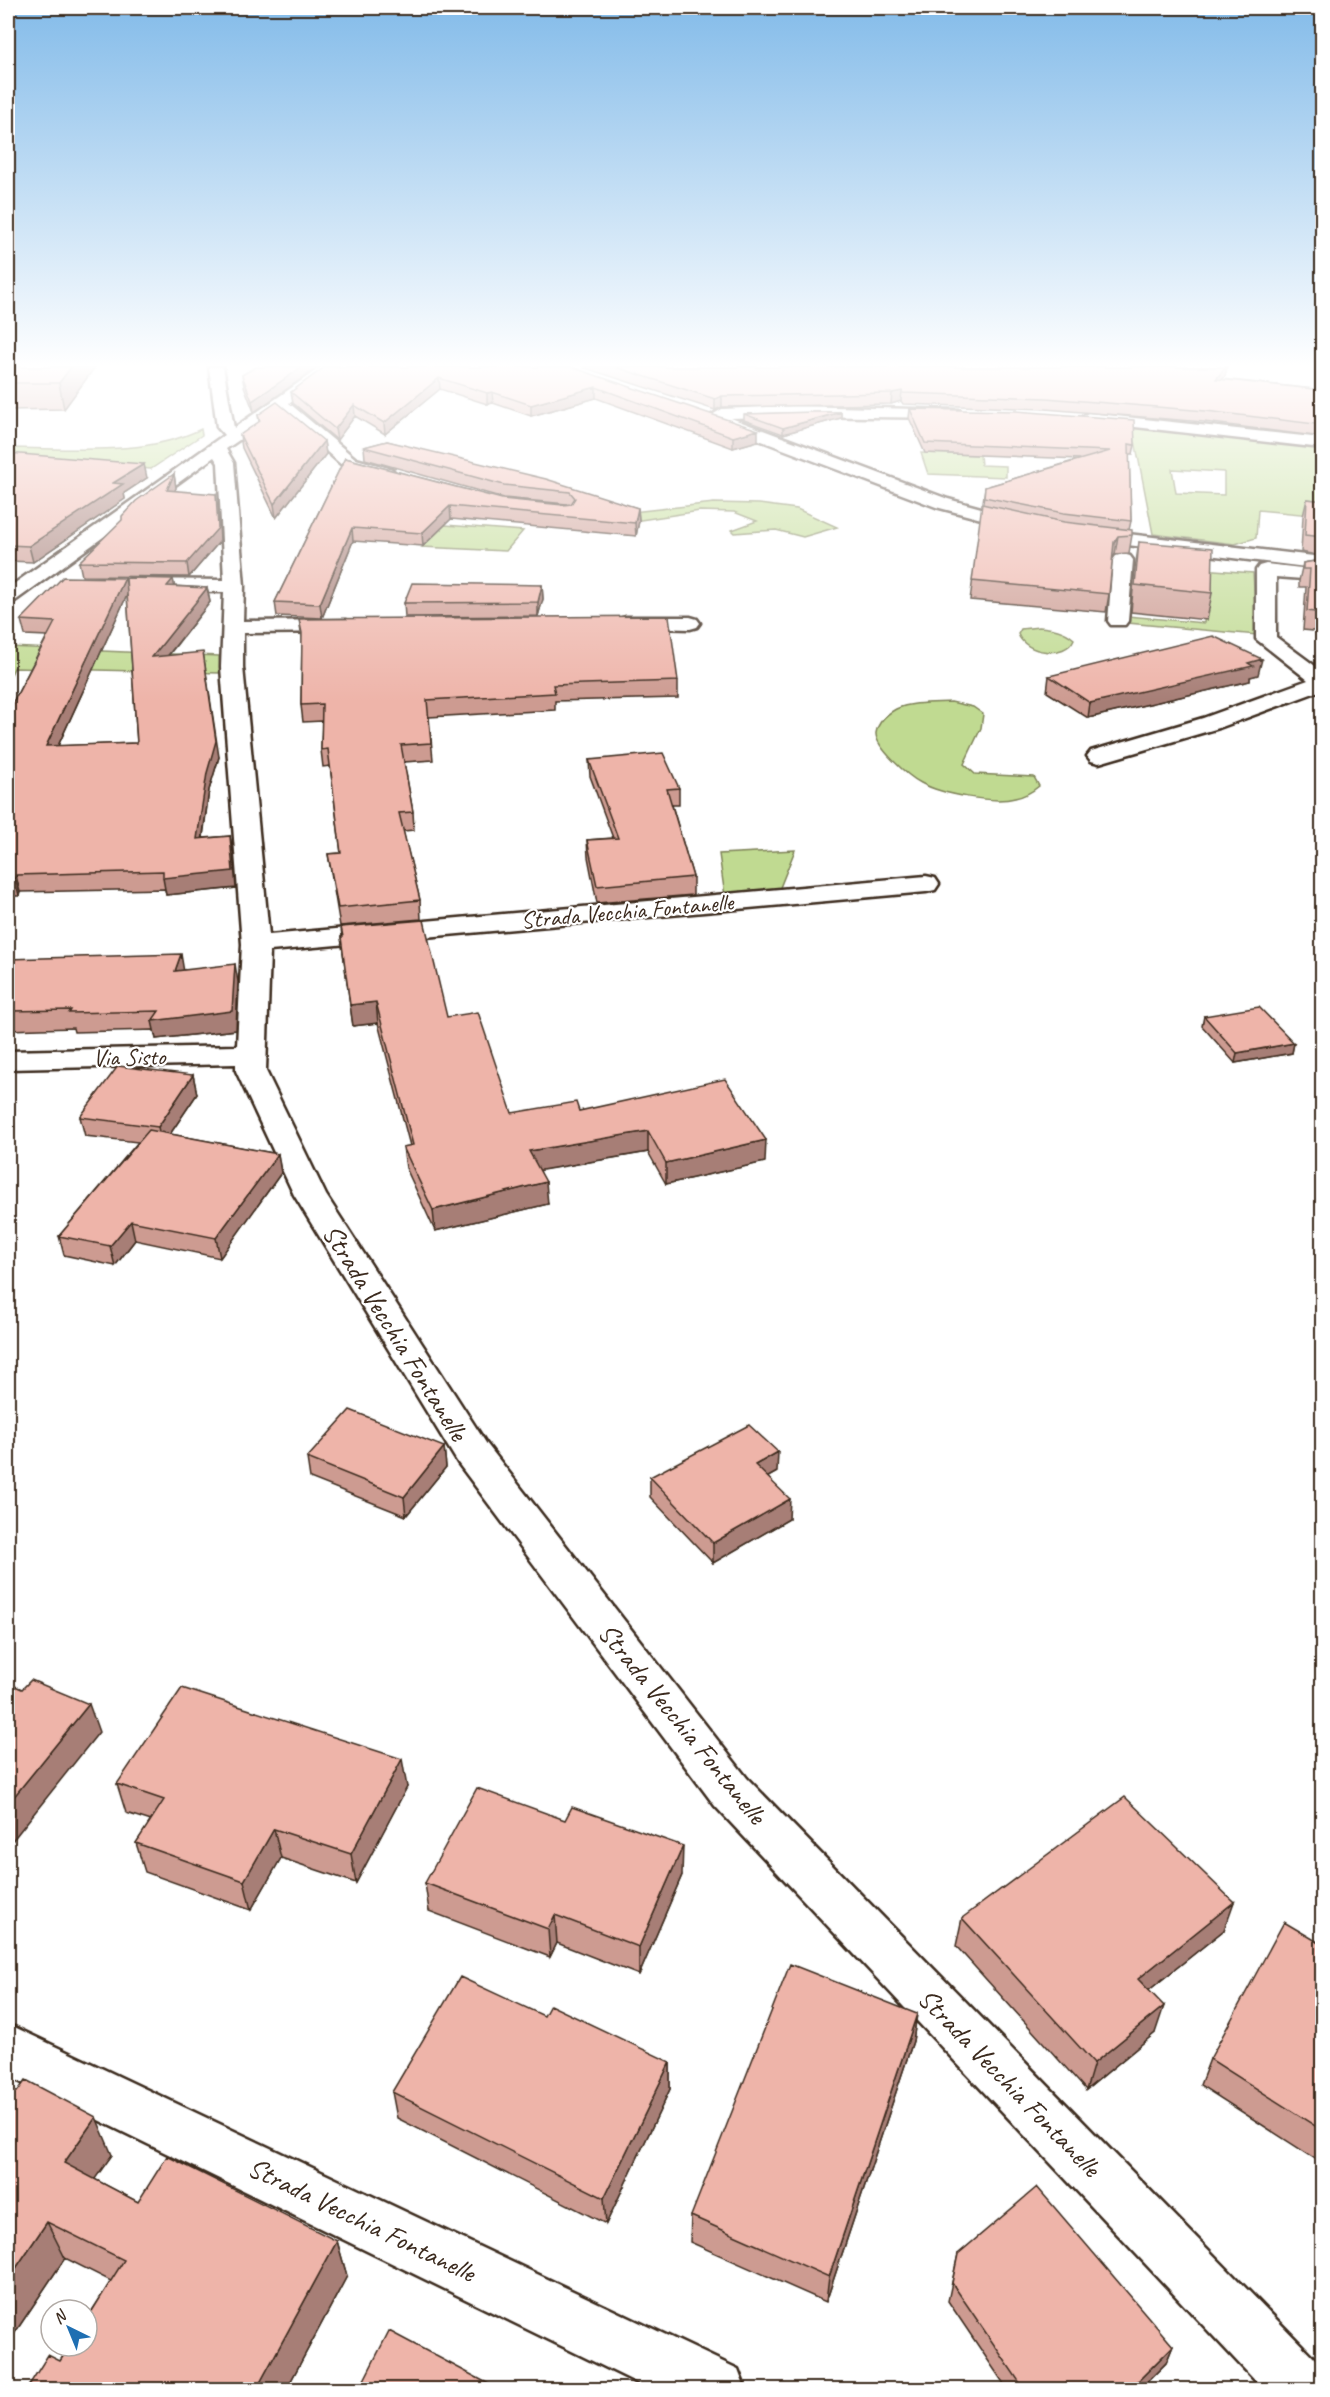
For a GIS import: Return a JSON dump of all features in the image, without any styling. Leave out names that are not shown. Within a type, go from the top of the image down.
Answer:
[{"type":"street","points":[[8,597],[17,583],[170,479]]},
{"type":"street","name":"Strada Vecchia Fontanelle","points":[[227,479],[234,586],[232,667],[256,944],[251,1071],[310,1195],[472,1453],[731,1792],[1305,2390]]},
{"type":"street","points":[[879,479],[942,502],[1044,529]]},
{"type":"street","points":[[1073,534],[1323,563]]},
{"type":"street","points":[[1118,621],[1119,560],[1147,562]]},
{"type":"street","points":[[1171,564],[1323,575]]},
{"type":"street","points":[[1099,756],[1172,737],[1320,683],[1321,680],[1266,639],[1266,571]]},
{"type":"street","points":[[17,583],[61,585]]},
{"type":"street","points":[[114,585],[234,586]]},
{"type":"street","points":[[608,624],[690,623]]},
{"type":"street","points":[[233,627],[361,626]]},
{"type":"street","name":"Strada Vecchia Fontanelle","points":[[256,944],[926,884]]},
{"type":"street","name":"Via Sisto","points":[[8,1060],[251,1055]]},
{"type":"street","name":"Strada Vecchia Fontanelle","points":[[8,2049],[717,2390]]},
{"type":"green space","points":[[1142,479],[1174,479],[1176,493],[1224,495],[1224,479],[1322,479],[1322,516],[1258,510],[1256,538],[1235,544],[1153,534]]},
{"type":"green space","points":[[714,503],[759,504],[797,509],[837,527],[803,537],[776,530],[735,533],[732,530],[757,521],[734,512],[700,511],[634,521],[614,514]]},
{"type":"green space","points":[[445,525],[523,531],[506,551],[422,547]]},
{"type":"green space","points":[[1137,564],[1253,573],[1257,635],[1128,623],[1128,616],[1204,623],[1206,603]]},
{"type":"green space","points":[[1039,627],[1058,630],[1074,639],[1063,649],[1046,652],[1037,650],[1022,641],[1018,634],[1021,629]]},
{"type":"green space","points":[[8,647],[219,656],[220,673],[14,668],[8,681]]},
{"type":"green space","points":[[951,702],[973,707],[983,714],[981,728],[964,764],[975,774],[1034,777],[1039,786],[1025,795],[1005,800],[981,799],[954,794],[916,780],[894,761],[877,739],[876,733],[879,725],[893,711],[916,704]]},
{"type":"green space","points":[[795,850],[779,890],[725,896],[719,854]]},
{"type":"building","points":[[8,479],[120,479],[113,483],[123,484],[29,546],[8,545]]},
{"type":"building","points":[[167,479],[172,479],[167,490],[216,494],[218,528],[187,563],[79,562],[122,520],[122,516],[136,501]]},
{"type":"building","points":[[262,479],[294,479],[274,504]]},
{"type":"building","points":[[335,479],[425,479],[502,499],[563,505],[571,504],[575,498],[570,492],[504,485],[481,479],[546,479],[638,508],[635,523],[450,506],[422,533],[352,528],[320,604],[275,602]]},
{"type":"building","points":[[1013,479],[1130,479],[1131,521],[1064,513],[984,497],[985,487]]},
{"type":"building","points":[[1307,499],[1323,501],[1323,537],[1305,535]]},
{"type":"building","points":[[982,504],[1064,522],[1132,530],[1132,535],[1118,536],[1114,542],[1109,594],[972,581]]},
{"type":"building","points":[[1139,542],[1213,548],[1212,593],[1135,585]]},
{"type":"building","points":[[1318,553],[1323,553],[1323,613],[1307,611],[1310,569],[1303,569],[1303,563],[1315,561],[1319,557]]},
{"type":"building","points":[[63,577],[125,578],[46,746],[137,743],[126,578],[173,579],[167,586],[207,588],[152,657],[203,652],[216,741],[207,773],[197,839],[230,836],[233,871],[163,878],[163,871],[16,875],[15,878],[8,879],[8,712],[55,622],[21,620]]},
{"type":"building","points":[[412,583],[542,585],[538,602],[404,603]]},
{"type":"building","points":[[669,616],[678,681],[553,685],[555,693],[427,700],[431,743],[401,745],[413,812],[399,813],[420,900],[338,908],[328,854],[341,853],[328,749],[321,750],[322,704],[301,705],[302,633],[299,619]]},
{"type":"building","points":[[1213,636],[1262,659],[1248,663],[1253,666],[1090,703],[1049,676]]},
{"type":"building","points":[[663,753],[679,788],[667,789],[693,877],[597,886],[587,840],[618,838],[589,760]]},
{"type":"building","points":[[424,920],[447,1017],[478,1012],[512,1113],[576,1102],[579,1111],[725,1079],[766,1140],[666,1163],[648,1131],[529,1151],[546,1182],[433,1210],[403,1147],[413,1145],[376,1002],[350,1005],[341,937],[343,937],[341,927]]},
{"type":"building","points":[[181,954],[175,971],[235,964],[232,1011],[152,1021],[159,1011],[69,1013],[71,1010],[8,1011],[8,959]]},
{"type":"building","points":[[1259,1007],[1294,1043],[1237,1053],[1204,1016]]},
{"type":"building","points":[[118,1066],[193,1075],[158,1127],[80,1117]]},
{"type":"building","points":[[149,1130],[278,1154],[216,1238],[131,1221],[110,1246],[59,1236]]},
{"type":"building","points":[[350,1410],[444,1447],[404,1497],[307,1458]]},
{"type":"building","points":[[749,1425],[778,1452],[755,1465],[790,1499],[713,1543],[650,1477]]},
{"type":"building","points":[[31,1680],[89,1704],[8,1804],[8,1683],[22,1689]]},
{"type":"building","points":[[182,1688],[402,1759],[351,1854],[274,1829],[244,1881],[136,1843],[164,1800],[117,1784]]},
{"type":"building","points":[[477,1788],[565,1820],[572,1807],[683,1846],[639,1947],[555,1915],[548,1929],[425,1883]]},
{"type":"building","points":[[1125,1797],[1234,1902],[1138,1979],[1164,2006],[1094,2063],[962,1918]]},
{"type":"building","points":[[1284,1922],[1323,1945],[1323,2131],[1210,2059]]},
{"type":"building","points":[[790,1964],[917,2014],[829,2277],[691,2216]]},
{"type":"building","points":[[460,1977],[544,2016],[550,2005],[670,2062],[604,2198],[392,2092]]},
{"type":"building","points":[[26,2080],[96,2117],[64,2163],[138,2202],[167,2156],[337,2241],[256,2390],[26,2390],[46,2358],[60,2361],[62,2358],[99,2358],[99,2300],[124,2260],[47,2222],[8,2280],[8,2088],[17,2092]]},
{"type":"building","points":[[1037,2187],[1173,2346],[1129,2390],[1035,2390],[1020,2383],[952,2283],[958,2254]]},
{"type":"building","points":[[389,2331],[500,2390],[359,2390]]}]
